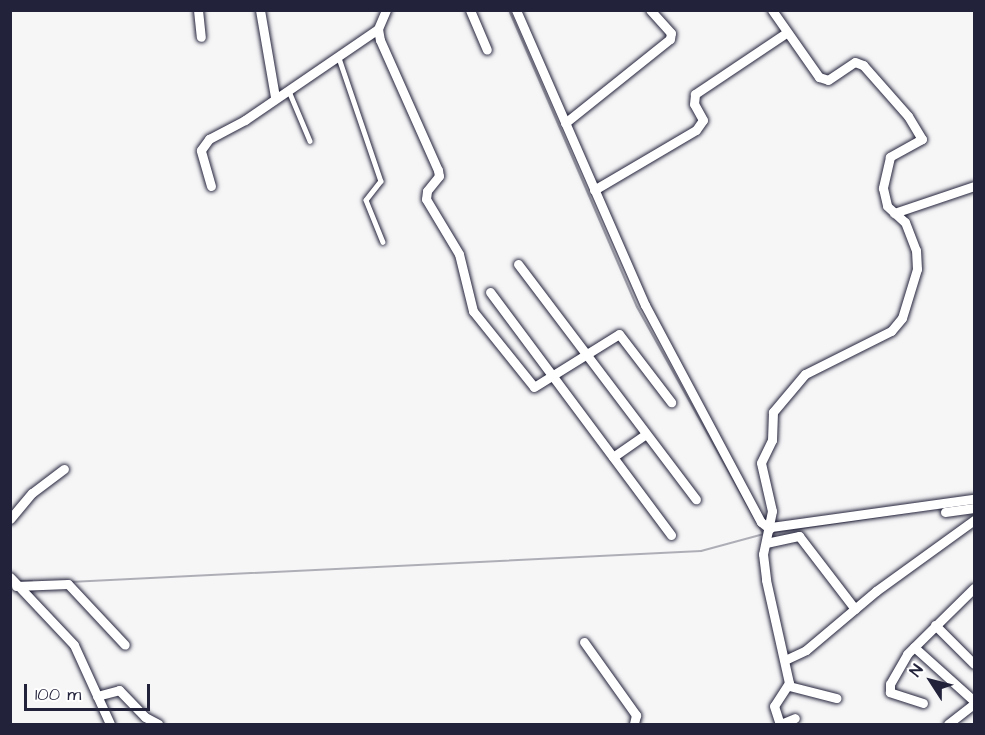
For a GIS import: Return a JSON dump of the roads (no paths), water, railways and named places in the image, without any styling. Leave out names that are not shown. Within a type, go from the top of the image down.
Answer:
[{"type":"street","points":[[198,10],[201,37]]},
{"type":"street","points":[[260,10],[275,97]]},
{"type":"street","points":[[211,186],[201,158],[202,146],[378,29],[386,10]]},
{"type":"street","points":[[470,10],[487,50]]},
{"type":"street","points":[[516,10],[645,306],[761,522],[769,533],[800,536],[855,609]]},
{"type":"street","points":[[565,123],[670,39],[672,33],[650,10]]},
{"type":"street","points":[[772,10],[786,33],[824,80],[855,62],[863,65],[917,130],[920,143],[893,153],[886,164],[884,197],[894,213],[904,222],[913,238],[917,260],[902,318],[891,331],[805,374],[776,409],[772,440],[760,466],[772,511],[766,580],[789,686],[774,706],[781,724],[795,718]]},
{"type":"street","points":[[378,29],[440,173],[425,195],[459,254],[468,301],[527,383],[539,387],[613,336],[622,335],[671,402]]},
{"type":"street","points":[[594,190],[696,130],[703,120],[694,104],[695,94],[786,33]]},
{"type":"street","points":[[894,213],[975,186]]},
{"type":"street","points":[[518,264],[585,356],[696,499]]},
{"type":"street","points":[[490,292],[671,535]]},
{"type":"street","points":[[613,458],[646,434]]},
{"type":"street","points":[[10,519],[32,493],[64,469]]},
{"type":"street","points":[[769,533],[975,499]]},
{"type":"street","points":[[945,512],[975,508]]},
{"type":"street","points":[[785,660],[806,650],[855,609],[975,520]]},
{"type":"street","points":[[13,582],[68,584],[125,645]]},
{"type":"street","points":[[13,582],[74,645],[110,724]]},
{"type":"street","points":[[923,703],[888,690],[914,646],[975,588]]},
{"type":"street","points":[[935,625],[975,664]]},
{"type":"street","points":[[584,642],[636,715],[634,724]]},
{"type":"street","points":[[914,646],[975,703],[948,724]]},
{"type":"street","points":[[789,686],[836,698]]},
{"type":"street","points":[[97,696],[119,690],[145,717],[158,724]]},
{"type":"lane","points":[[338,55],[381,181],[366,200],[383,242]]},
{"type":"lane","points":[[287,88],[310,141]]},
{"type":"waterway","points":[[509,10],[637,307],[763,533]]},
{"type":"waterway","points":[[769,533],[912,512]]},
{"type":"waterway","points":[[70,582],[701,551],[764,534]]},
{"type":"waterway","points":[[19,581],[32,581]]}]
